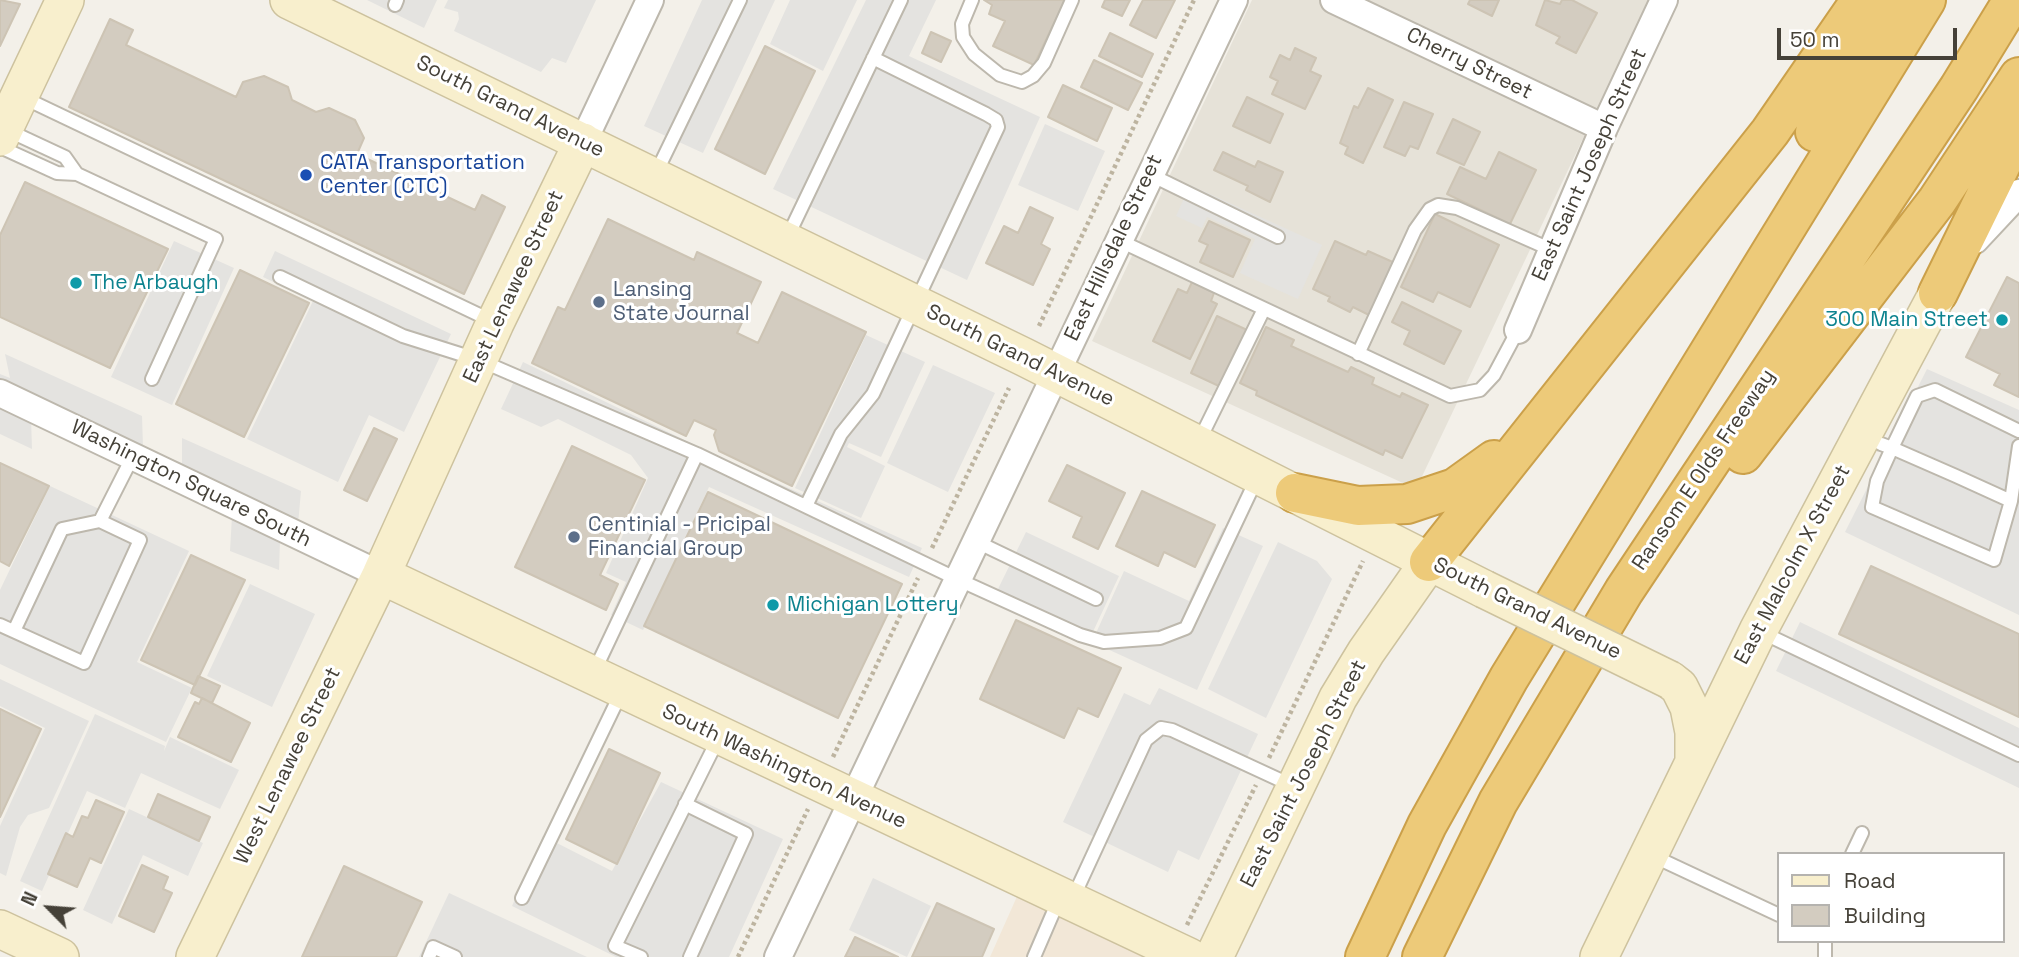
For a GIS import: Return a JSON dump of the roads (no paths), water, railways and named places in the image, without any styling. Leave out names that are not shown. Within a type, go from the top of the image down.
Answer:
[{"type":"highway","points":[[1422,571],[1762,142],[1861,0]]},
{"type":"highway","points":[[1596,537],[1639,440],[1671,380],[1890,0]]},
{"type":"highway","points":[[1355,957],[1494,702],[1926,0]]},
{"type":"highway","name":"Ransom E Olds Freeway","points":[[1422,957],[1498,802],[1624,591],[1965,79],[2013,0]]},
{"type":"highway","points":[[1498,802],[1583,686],[1742,455],[1944,191],[2019,77]]},
{"type":"highway","points":[[1938,293],[2019,128]]},
{"type":"highway","points":[[1295,493],[1358,506],[1388,507],[1423,501],[1455,488],[1503,451],[1612,328]]},
{"type":"highway","points":[[1365,957],[1427,825]]},
{"type":"street","points":[[1,137],[65,0]]},
{"type":"street","name":"East Lenawee Street","points":[[381,575],[495,323],[650,0]]},
{"type":"street","name":"East Hillsdale Street","points":[[778,957],[836,792],[957,579],[1234,0]]},
{"type":"street","name":"Cherry Street","points":[[1334,0],[1604,128]]},
{"type":"street","name":"East Saint Joseph Street","points":[[1518,330],[1604,128],[1664,0]]},
{"type":"street","name":"South Grand Avenue","points":[[306,4],[1295,493],[1383,539],[1422,571],[1483,589],[1671,680],[1679,687],[1689,707],[1694,732],[1694,760]]},
{"type":"street","name":"East Malcolm X Street","points":[[1599,957],[1758,631],[1877,441],[1938,293],[1977,237],[2019,193]]},
{"type":"street","name":"Washington Square South","points":[[0,393],[381,575]]},
{"type":"street","name":"East Saint Joseph Street","points":[[1214,957],[1338,698],[1422,571]]},
{"type":"street","name":"South Washington Avenue","points":[[381,575],[1189,957]]},
{"type":"street","name":"West Lenawee Street","points":[[195,957],[381,575]]},
{"type":"street","points":[[0,929],[60,957]]},
{"type":"lane","points":[[654,177],[740,0]]},
{"type":"lane","points":[[786,241],[901,0]]},
{"type":"lane","points":[[972,0],[962,24],[963,37],[974,54],[992,68],[1022,82],[1033,76],[1044,63],[1072,0]]},
{"type":"lane","points":[[806,506],[841,434],[873,394],[998,127],[996,120],[986,114],[873,58]]},
{"type":"lane","points":[[20,96],[495,323]]},
{"type":"lane","points":[[1,137],[65,158],[77,174]]},
{"type":"lane","points":[[1,137],[57,173],[77,174],[216,239],[152,379]]},
{"type":"lane","points":[[1149,174],[1278,237]]},
{"type":"lane","points":[[1358,354],[1415,230],[1430,209],[1438,205],[1457,208],[1552,250]]},
{"type":"lane","points":[[1118,239],[1450,396],[1480,390],[1494,375],[1518,330]]},
{"type":"lane","points":[[280,277],[403,336],[479,360],[697,454],[925,564],[1091,639],[1120,642],[1173,635],[1186,628],[1194,616],[1258,475]]},
{"type":"lane","points":[[1197,444],[1264,309]]},
{"type":"lane","points":[[2019,431],[1935,390],[1917,396],[1877,441],[1877,481],[1872,507],[1943,541],[1994,560],[2011,502],[2019,446]]},
{"type":"lane","points":[[1877,441],[2011,502]]},
{"type":"lane","points":[[522,898],[697,454]]},
{"type":"lane","points":[[100,521],[133,456]]},
{"type":"lane","points":[[0,625],[83,663],[140,540],[100,521],[62,529],[14,631]]},
{"type":"lane","points":[[975,541],[1096,599]]},
{"type":"lane","points":[[1758,631],[2019,755]]},
{"type":"lane","points":[[1034,957],[1151,733],[1161,728],[1172,730],[1294,786]]},
{"type":"lane","points":[[641,957],[615,946],[720,736]]},
{"type":"lane","points":[[685,804],[746,834],[690,957]]},
{"type":"lane","points":[[1853,852],[1862,833]]},
{"type":"lane","points":[[1649,855],[1778,915]]},
{"type":"lane","points":[[431,952],[455,957]]},
{"type":"place","name":"CATA Transportation Center (CTC)","points":[[306,175]]},
{"type":"place","name":"The Arbaugh","points":[[76,283]]},
{"type":"place","name":"Lansing State Journal","points":[[599,302]]},
{"type":"place","name":"300 Main Street","points":[[2002,320]]},
{"type":"place","name":"Centinial - Pricipal Financial Group","points":[[574,537]]},
{"type":"place","name":"Michigan Lottery","points":[[773,605]]}]
